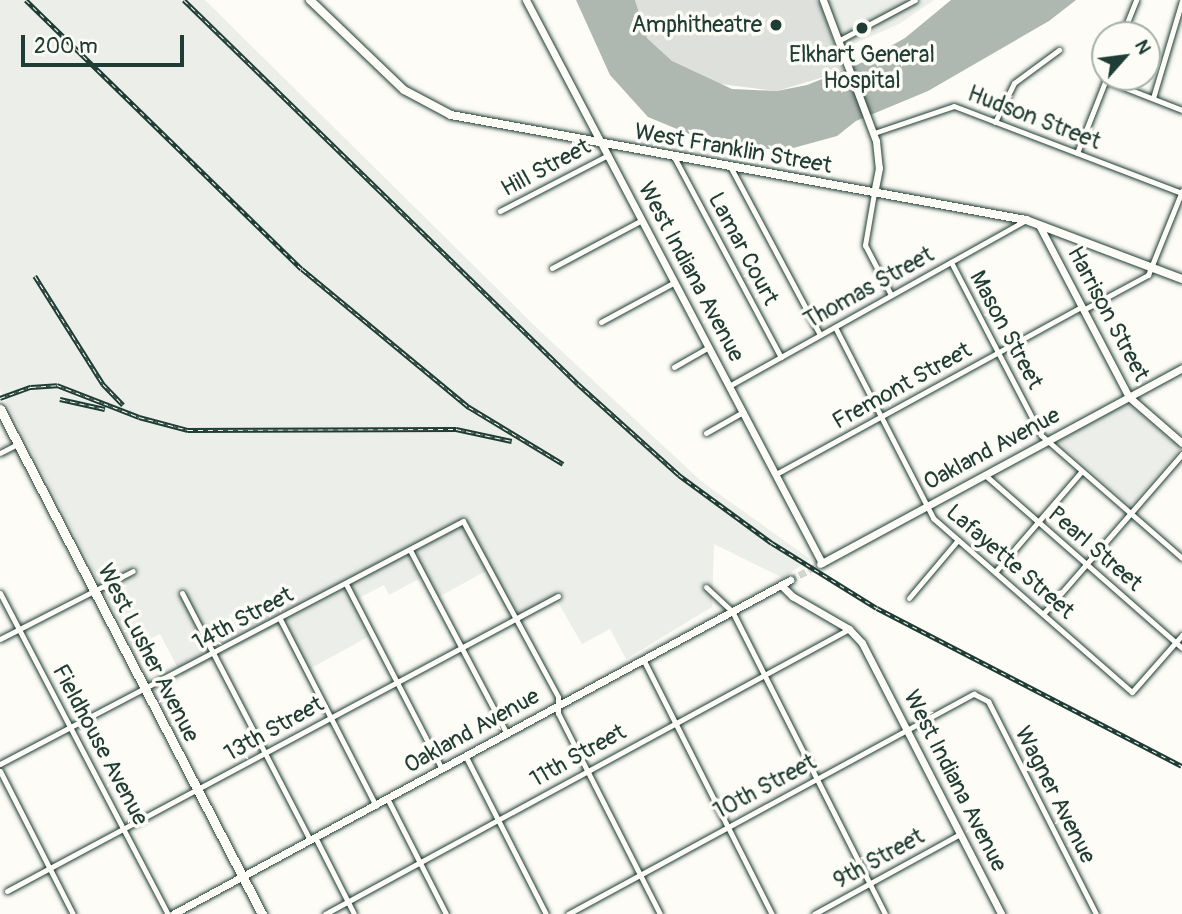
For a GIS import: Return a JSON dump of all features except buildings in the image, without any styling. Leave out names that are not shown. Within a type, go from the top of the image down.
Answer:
[{"type":"main road","name":"West Franklin Street","points":[[310,0],[388,76],[432,107],[482,124],[1026,220],[1182,279]]},
{"type":"main road","name":"West Lusher Avenue","points":[[0,410],[262,914]]},
{"type":"street","name":"West Indiana Avenue","points":[[526,0],[821,563]]},
{"type":"street","points":[[823,0],[872,130],[879,159],[865,245],[891,295]]},
{"type":"street","points":[[838,41],[915,0]]},
{"type":"street","points":[[1128,21],[1136,0]]},
{"type":"street","points":[[1153,98],[1182,1]]},
{"type":"street","points":[[996,122],[1014,83],[1059,50]]},
{"type":"street","points":[[1077,153],[1101,91]]},
{"type":"street","points":[[1136,91],[1182,110]]},
{"type":"street","name":"Hudson Street","points":[[872,130],[948,106],[1182,193]]},
{"type":"street","name":"Hill Street","points":[[500,211],[608,155]]},
{"type":"street","name":"Lamar Court","points":[[674,157],[781,357]]},
{"type":"street","points":[[732,168],[820,335]]},
{"type":"street","points":[[1152,268],[1182,193]]},
{"type":"street","points":[[552,268],[642,220]]},
{"type":"street","name":"Thomas Street","points":[[729,386],[1026,220]]},
{"type":"street","name":"Harrison Street","points":[[1039,224],[1129,397],[1182,443]]},
{"type":"street","name":"Mason Street","points":[[951,262],[1047,441],[1182,558]]},
{"type":"street","name":"Fremont Street","points":[[776,474],[1148,275],[1152,268]]},
{"type":"street","points":[[601,322],[675,282]]},
{"type":"street","name":"Lafayette Street","points":[[835,327],[926,506],[958,540],[1132,692],[1175,642]]},
{"type":"street","points":[[674,367],[709,347]]},
{"type":"street","name":"Oakland Avenue","points":[[821,563],[1182,368]]},
{"type":"street","points":[[706,433],[743,412]]},
{"type":"street","points":[[0,453],[18,444]]},
{"type":"street","points":[[1042,614],[1182,454]]},
{"type":"street","points":[[995,572],[1082,471]]},
{"type":"street","name":"Pearl Street","points":[[985,475],[1182,649]]},
{"type":"street","name":"14th Street","points":[[0,764],[146,690],[463,521],[516,619]]},
{"type":"street","points":[[909,598],[958,540]]},
{"type":"street","points":[[410,550],[463,646],[507,734]]},
{"type":"street","points":[[0,639],[133,571]]},
{"type":"street","name":"Oakland Avenue","points":[[170,914],[388,800],[790,580]]},
{"type":"street","points":[[346,584],[442,769]]},
{"type":"street","name":"West Indiana Avenue","points":[[781,585],[792,596],[849,629],[871,659],[1000,914]]},
{"type":"street","points":[[706,587],[732,611],[885,914]]},
{"type":"street","name":"Fieldhouse Avenue","points":[[0,593],[170,914]]},
{"type":"street","points":[[182,593],[265,754],[354,914]]},
{"type":"street","name":"13th Street","points":[[7,891],[558,596]]},
{"type":"street","points":[[280,619],[376,806]]},
{"type":"street","points":[[516,619],[558,697],[558,705],[587,770],[660,914]]},
{"type":"street","name":"11th Street","points":[[325,914],[849,629]]},
{"type":"street","points":[[1175,642],[1182,635]]},
{"type":"street","points":[[642,659],[772,914]]},
{"type":"street","name":"10th Street","points":[[568,914],[962,698],[979,694]]},
{"type":"street","name":"Wagner Avenue","points":[[979,694],[988,701],[1096,914]]},
{"type":"street","points":[[467,757],[546,914]]},
{"type":"street","points":[[0,771],[73,914]]},
{"type":"street","points":[[388,800],[446,914]]},
{"type":"street","name":"9th Street","points":[[814,914],[960,834]]},
{"type":"shaded area","points":[[0,0],[205,0],[539,330],[701,481],[810,559],[783,578],[714,544],[712,607],[626,659],[610,629],[582,644],[556,599],[514,623],[486,571],[435,599],[423,577],[389,595],[384,585],[357,599],[375,633],[304,672],[279,625],[182,676],[160,634],[133,647],[0,390]]},
{"type":"shaded area","points":[[576,0],[635,0],[647,38],[672,61],[732,89],[777,91],[807,85],[857,65],[905,38],[951,0],[1076,0],[1049,21],[928,91],[856,121],[837,136],[786,150],[718,146],[648,117],[610,75]]},
{"type":"shaded area","points":[[635,0],[819,0],[844,71],[777,91],[712,83],[672,61],[647,38]]},
{"type":"shaded area","name":"Elkhart General Hospital","points":[[824,0],[934,0],[899,24],[842,49]]},
{"type":"shaded area","points":[[1128,402],[1181,448],[1130,506],[1058,441]]},
{"type":"tunnel","points":[[790,580],[820,564]]},
{"type":"railway","points":[[26,0],[302,269],[469,407],[563,464]]},
{"type":"railway","points":[[184,0],[578,384],[679,475],[772,543],[877,608],[1182,766]]},
{"type":"railway","points":[[35,276],[103,384],[123,405]]},
{"type":"railway","points":[[0,398],[31,387],[57,385],[139,417],[188,430],[456,429],[512,441]]},
{"type":"railway","points":[[60,399],[105,409]]},
{"type":"place","name":"Amphitheatre","points":[[776,25]]},
{"type":"place","name":"Elkhart General Hospital","points":[[862,28]]}]
